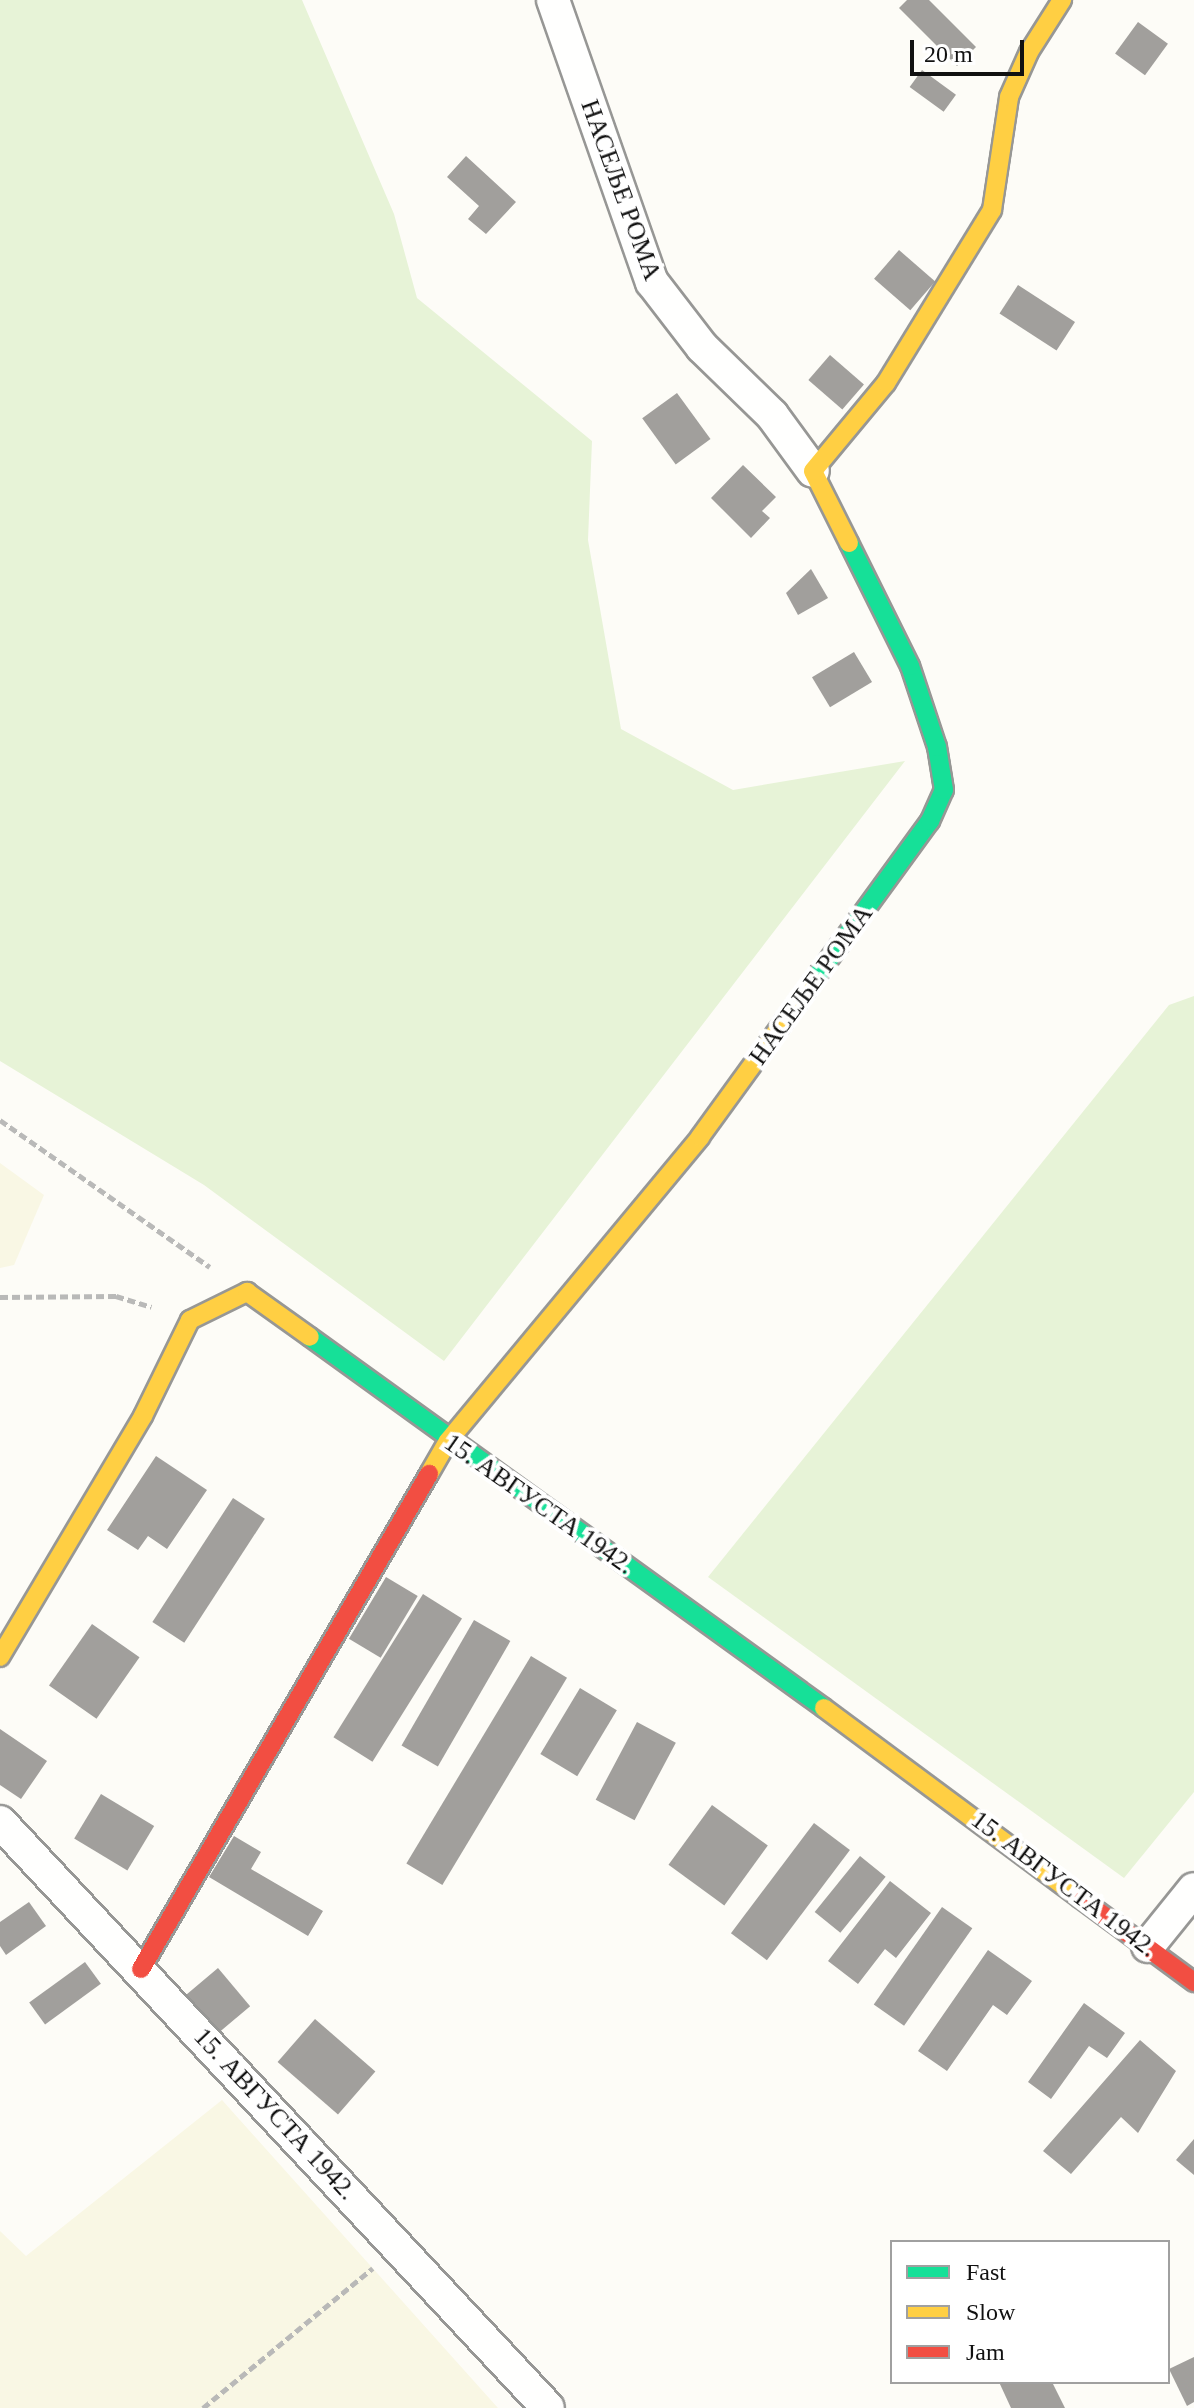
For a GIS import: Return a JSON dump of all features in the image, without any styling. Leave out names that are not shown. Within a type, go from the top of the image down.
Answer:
[{"type":"street","name":"НАСЕЉЕ РОМА","points":[[141,1969],[448,1441],[700,1137],[930,821],[944,790],[937,747],[910,666],[813,471],[772,415],[702,347],[652,282],[553,0]]},
{"type":"street","points":[[813,471],[886,383],[992,210],[1009,97],[1029,52],[1062,0]]},
{"type":"street","points":[[0,1657],[143,1416],[190,1320],[247,1292]]},
{"type":"street","name":"15. АВГУСТА 1942.","points":[[247,1292],[448,1441],[720,1631],[1194,1982]]},
{"type":"street","name":"15. АВГУСТА 1942.","points":[[0,1822],[141,1969],[548,2408]]},
{"type":"street","points":[[1148,1946],[1194,1889]]},
{"type":"path","points":[[0,1120],[247,1292]]},
{"type":"path","points":[[0,1297],[116,1296],[190,1320]]},
{"type":"path","points":[[203,2408],[399,2248]]},
{"type":"shaded area","points":[[0,1163],[44,1195],[14,1265],[0,1268]]},
{"type":"shaded area","points":[[222,2100],[498,2408],[0,2408],[0,2231],[26,2256]]},
{"type":"green space","points":[[0,0],[302,0],[394,214],[417,298],[592,441],[588,540],[621,729],[733,790],[905,761],[444,1361],[204,1185],[0,1061]]},
{"type":"green space","points":[[1194,996],[1194,1792],[1124,1878],[708,1577],[1169,1005]]},
{"type":"building","points":[[907,0],[929,0],[976,47],[957,66],[899,8]]},
{"type":"building","points":[[1138,22],[1168,44],[1145,75],[1115,54]]},
{"type":"building","points":[[922,70],[956,95],[944,112],[910,87]]},
{"type":"building","points":[[466,156],[516,202],[486,234],[468,219],[479,206],[447,177]]},
{"type":"building","points":[[899,250],[935,281],[910,310],[874,279]]},
{"type":"building","points":[[1018,285],[1075,322],[1057,351],[999,314]]},
{"type":"building","points":[[830,355],[864,385],[842,409],[808,380]]},
{"type":"building","points":[[677,393],[711,439],[676,464],[642,418]]},
{"type":"building","points":[[743,465],[776,497],[762,511],[770,518],[751,538],[711,498]]},
{"type":"building","points":[[811,569],[828,598],[798,615],[786,593]]},
{"type":"building","points":[[854,652],[872,682],[830,707],[812,677]]},
{"type":"building","points":[[156,1456],[207,1490],[167,1549],[148,1536],[138,1550],[107,1530]]},
{"type":"building","points":[[233,1498],[265,1519],[184,1643],[152,1622]]},
{"type":"building","points":[[386,1577],[418,1596],[381,1658],[349,1639]]},
{"type":"building","points":[[423,1594],[462,1618],[372,1762],[333,1737]]},
{"type":"building","points":[[474,1620],[510,1641],[438,1767],[402,1746]]},
{"type":"building","points":[[92,1624],[140,1657],[96,1719],[49,1685]]},
{"type":"building","points":[[531,1656],[567,1678],[442,1885],[406,1863]]},
{"type":"building","points":[[580,1688],[617,1710],[577,1776],[540,1754]]},
{"type":"building","points":[[637,1722],[676,1743],[635,1820],[596,1800]]},
{"type":"building","points":[[0,1729],[47,1761],[21,1799],[0,1785]]},
{"type":"building","points":[[101,1794],[154,1826],[127,1871],[74,1839]]},
{"type":"building","points":[[712,1805],[768,1846],[724,1905],[669,1865]]},
{"type":"building","points":[[814,1823],[850,1850],[767,1960],[731,1933]]},
{"type":"building","points":[[234,1836],[261,1852],[251,1869],[323,1911],[308,1936],[209,1877]]},
{"type":"building","points":[[860,1856],[886,1877],[840,1933],[815,1912]]},
{"type":"building","points":[[890,1881],[931,1913],[896,1958],[885,1949],[858,1984],[828,1961]]},
{"type":"building","points":[[29,1902],[46,1926],[6,1955],[0,1946],[0,1922]]},
{"type":"building","points":[[942,1907],[972,1928],[904,2026],[874,2004]]},
{"type":"building","points":[[988,1950],[1032,1981],[1007,2015],[993,2005],[947,2071],[918,2051]]},
{"type":"building","points":[[85,1962],[101,1984],[45,2024],[29,2003]]},
{"type":"building","points":[[218,1968],[250,2006],[212,2038],[180,2000]]},
{"type":"building","points":[[1084,2003],[1125,2033],[1107,2058],[1089,2046],[1051,2099],[1028,2082]]},
{"type":"building","points":[[315,2019],[375,2071],[338,2115],[278,2062]]},
{"type":"building","points":[[1140,2040],[1176,2071],[1138,2133],[1121,2117],[1071,2174],[1043,2151]]},
{"type":"building","points":[[1194,2139],[1194,2175],[1176,2160]]},
{"type":"building","points":[[1194,2357],[1194,2402],[1187,2406],[1170,2369]]},
{"type":"building","points":[[1000,2384],[1053,2384],[1065,2408],[1011,2408]]},
{"type":"traffic: fast","points":[[811,984],[930,821],[944,790],[937,747],[910,666],[849,543]]},
{"type":"traffic: fast","points":[[310,1337],[824,1708]]},
{"type":"traffic: slow","points":[[849,543],[813,471],[886,383],[992,210],[1009,97],[1029,52],[1062,0]]},
{"type":"traffic: slow","points":[[429,1474],[448,1441],[700,1137],[811,984]]},
{"type":"traffic: slow","points":[[0,1657],[143,1416],[190,1320],[247,1292],[310,1337]]},
{"type":"traffic: slow","points":[[824,1708],[1080,1898]]},
{"type":"traffic: jam","points":[[141,1969],[429,1474]]},
{"type":"traffic: jam","points":[[1080,1898],[1194,1982]]}]
